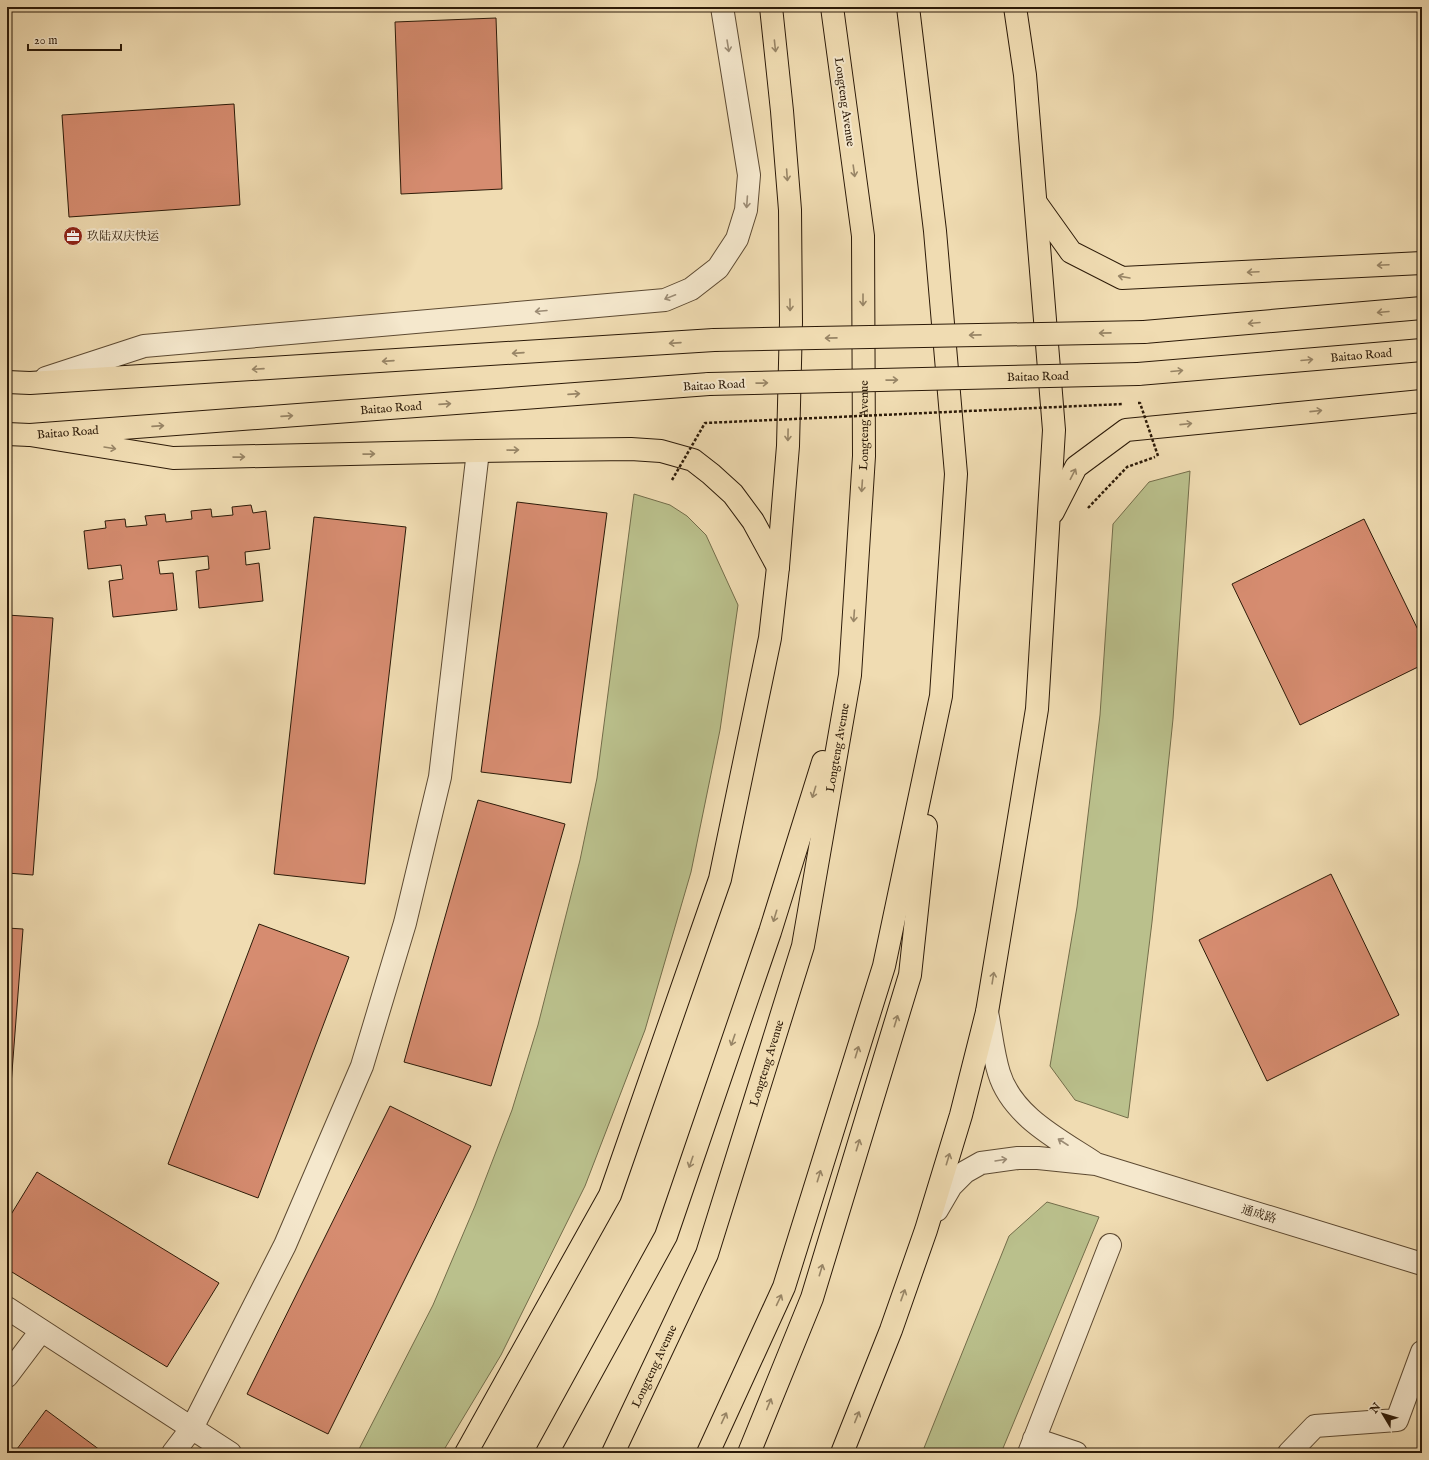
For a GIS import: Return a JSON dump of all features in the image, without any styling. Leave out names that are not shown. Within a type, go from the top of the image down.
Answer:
[{"type":"main road","points":[[466,1453],[610,1195],[720,879],[770,638],[778,567],[788,446],[791,322],[790,225],[782,111],[771,7]]},
{"type":"main road","name":"Longteng Avenue","points":[[613,1453],[707,1254],[803,946],[850,675],[864,456],[863,236],[832,7]]},
{"type":"main road","points":[[749,1453],[812,1298],[910,975],[941,696],[956,474],[935,231],[908,7]]},
{"type":"main road","points":[[842,1453],[891,1330],[926,1230],[961,1115],[987,1012],[1037,710],[1054,430],[1025,75],[1015,7]]},
{"type":"main road","points":[[1036,203],[1071,252],[1122,278],[1422,263]]},
{"type":"main road","points":[[7,382],[30,383],[714,340],[1144,332],[1422,308]]},
{"type":"main road","name":"Baitao Road","points":[[7,434],[30,436],[709,384],[1138,374],[1422,350]]},
{"type":"main road","points":[[1049,521],[1076,467],[1126,430],[1422,401]]},
{"type":"main road","points":[[30,436],[173,458],[631,448],[661,451],[693,460],[712,474],[733,494],[753,521],[778,567]]},
{"type":"main road","points":[[548,1453],[666,1236],[770,932],[850,675]]},
{"type":"main road","points":[[708,1453],[784,1287],[884,966],[941,696]]},
{"type":"street","points":[[30,383],[144,346],[665,300],[690,288],[718,268],[737,240],[746,210],[749,175],[722,7]]},
{"type":"street","points":[[173,1453],[192,1428],[285,1245],[359,1073],[405,923],[440,777],[478,451]]},
{"type":"street","points":[[987,1012],[999,1073],[1006,1091],[1017,1105],[1035,1123],[1096,1164]]},
{"type":"street","points":[[926,1230],[951,1186],[965,1172],[981,1163],[1018,1158],[1038,1158],[1096,1164]]},
{"type":"street","name":"通成路","points":[[1096,1164],[1422,1264]]},
{"type":"street","points":[[1076,1453],[1032,1446],[1110,1245]]},
{"type":"street","points":[[7,1308],[230,1453]]},
{"type":"street","points":[[7,1376],[41,1331]]},
{"type":"street","points":[[1289,1453],[1315,1426],[1397,1420],[1422,1352]]},
{"type":"path","points":[[1086,510],[1126,466],[1158,456],[1140,403],[1132,404]]},
{"type":"path","points":[[672,480],[705,423],[1124,404]]},
{"type":"green space","points":[[1190,471],[1173,719],[1152,922],[1128,1118],[1075,1100],[1050,1066],[1077,907],[1100,715],[1113,524],[1149,482]]},
{"type":"green space","points":[[634,494],[670,505],[687,516],[706,535],[738,605],[720,730],[691,872],[645,1030],[585,1186],[501,1355],[442,1453],[357,1453],[433,1305],[475,1206],[512,1110],[538,1025],[580,860],[597,778]]},
{"type":"green space","points":[[1047,1202],[1099,1217],[1001,1453],[922,1453],[1009,1236]]},
{"type":"building","points":[[496,18],[502,189],[401,194],[395,22]]},
{"type":"building","points":[[234,104],[240,205],[69,217],[62,115]]},
{"type":"building","points":[[517,502],[607,513],[571,783],[481,772]]},
{"type":"building","points":[[251,505],[253,513],[266,511],[270,549],[245,552],[246,565],[259,563],[263,601],[199,608],[196,571],[209,569],[208,556],[158,561],[160,574],[173,573],[177,610],[113,617],[109,581],[123,579],[121,565],[88,569],[84,531],[106,528],[105,521],[125,519],[126,527],[147,525],[145,516],[165,514],[166,522],[192,519],[191,511],[211,509],[212,517],[233,515],[232,507]]},
{"type":"building","points":[[314,517],[406,527],[365,884],[274,874]]},
{"type":"building","points":[[1364,519],[1422,638],[1422,665],[1300,725],[1232,584]]},
{"type":"building","points":[[7,615],[53,618],[33,875],[7,873]]},
{"type":"building","points":[[478,800],[565,824],[491,1086],[404,1062]]},
{"type":"building","points":[[1331,874],[1399,1015],[1267,1081],[1199,940]]},
{"type":"building","points":[[259,924],[349,957],[258,1198],[168,1164]]},
{"type":"building","points":[[7,928],[23,929],[7,1137]]},
{"type":"building","points":[[390,1106],[471,1146],[328,1434],[247,1394]]},
{"type":"building","points":[[37,1172],[219,1283],[167,1367],[7,1269],[7,1221]]},
{"type":"building","points":[[46,1410],[104,1453],[14,1453]]},
{"type":"place","name":"玖陆双庆快运","points":[[73,236]]}]
